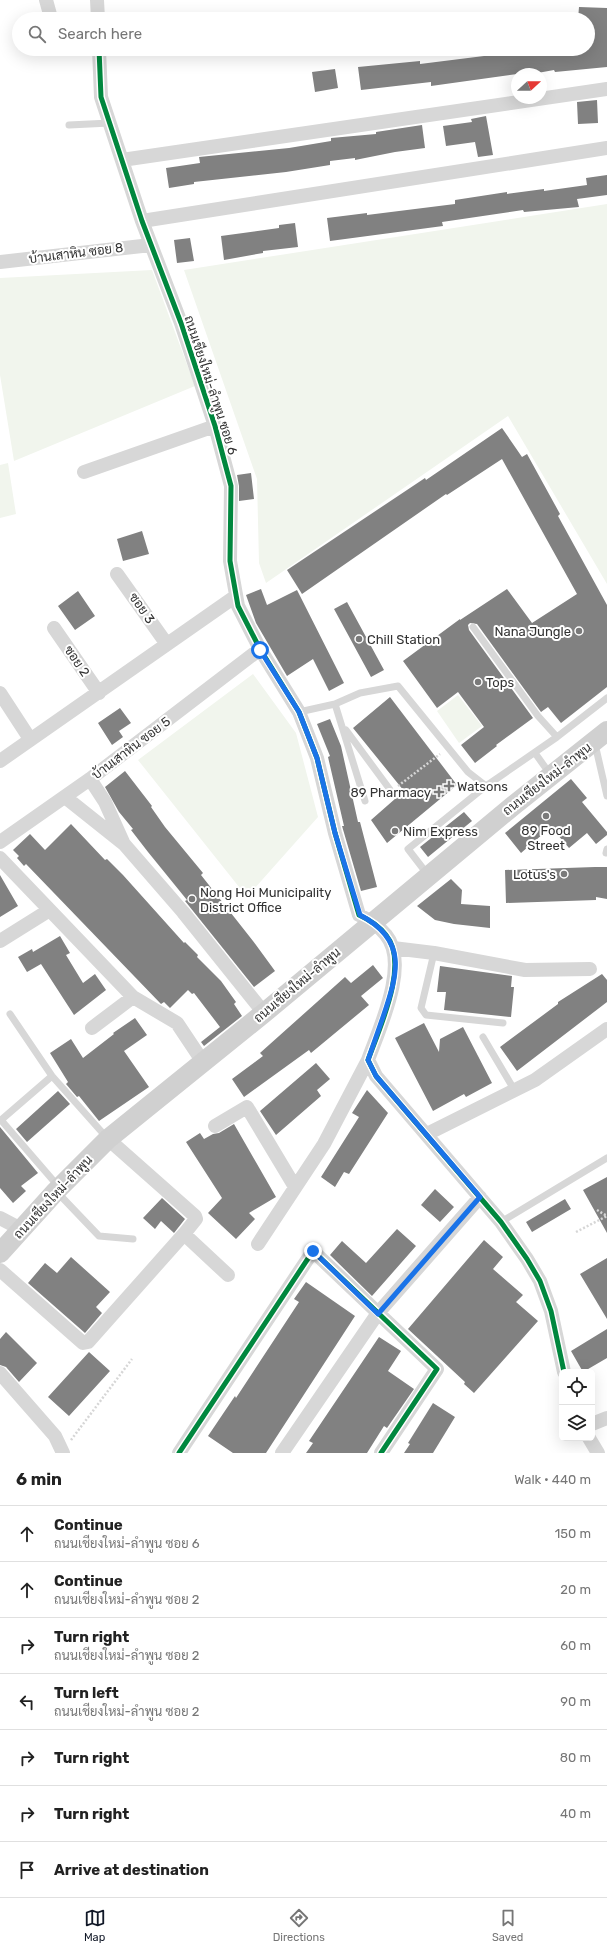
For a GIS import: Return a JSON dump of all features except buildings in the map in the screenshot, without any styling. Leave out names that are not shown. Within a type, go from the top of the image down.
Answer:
[{"type":"main road","name":"ถนนเชียงใหม่-ลำพูน","points":[[0,1253],[57,1190],[108,1139],[264,1013],[428,875],[601,736]]},
{"type":"street","points":[[46,0],[49,12]]},
{"type":"street","points":[[97,0],[98,12]]},
{"type":"street","name":"ถนนเชียงใหม่-ลำพูน ซอย 6","points":[[99,56],[101,96],[142,222],[181,323],[215,426],[231,486],[230,560],[238,606],[260,650],[299,712],[317,758],[335,833],[360,915],[373,922],[387,935],[393,948]]},
{"type":"street","points":[[122,160],[607,89]]},
{"type":"street","points":[[142,222],[607,148]]},
{"type":"street","name":"บ้านเสาหิน ซอย 8","points":[[0,262],[151,245]]},
{"type":"street","points":[[84,472],[215,426]]},
{"type":"street","name":"ซอย 3","points":[[117,574],[166,643]]},
{"type":"street","points":[[0,761],[99,693],[166,643],[236,596]]},
{"type":"street","name":"ซอย 2","points":[[54,628],[99,693]]},
{"type":"street","name":"บ้านเสาหิน ซอย 5","points":[[0,842],[65,798],[260,650]]},
{"type":"street","points":[[0,693],[30,739]]},
{"type":"street","points":[[90,779],[105,802],[124,844]]},
{"type":"street","points":[[65,798],[124,844],[183,912],[264,1013]]},
{"type":"street","points":[[0,858],[48,911],[132,997],[177,1023],[203,1062]]},
{"type":"street","points":[[0,941],[48,911]]},
{"type":"street","points":[[258,1244],[324,1144],[368,1060],[396,975],[393,948],[434,953],[525,970],[590,968]]},
{"type":"street","points":[[92,1028],[132,997]]},
{"type":"street","points":[[427,1134],[535,1080],[607,1029]]},
{"type":"street","points":[[368,1060],[376,1076],[501,1222],[540,1281],[551,1311],[563,1369]]},
{"type":"street","points":[[215,1126],[247,1107],[295,1187]]},
{"type":"street","points":[[0,1270],[84,1343],[92,1339],[184,1234],[196,1219],[195,1216],[108,1139]]},
{"type":"street","points":[[282,1453],[378,1314],[480,1197]]},
{"type":"street","points":[[0,1218],[21,1229]]},
{"type":"street","points":[[184,1234],[228,1275]]},
{"type":"street","points":[[179,1453],[313,1251],[437,1369],[381,1453]]},
{"type":"street","points":[[0,1373],[55,1436],[63,1452]]},
{"type":"street","points":[[595,1423],[607,1418]]},
{"type":"street","points":[[591,1441],[598,1453]]},
{"type":"lane","points":[[68,125],[110,123]]},
{"type":"lane","points":[[473,627],[538,716],[557,738]]},
{"type":"lane","points":[[299,712],[335,704],[360,693],[398,686],[468,772],[486,786]]},
{"type":"lane","points":[[428,875],[408,849],[486,786],[557,738],[607,698]]},
{"type":"lane","points":[[335,704],[365,801]]},
{"type":"lane","points":[[342,726],[391,791]]},
{"type":"lane","points":[[601,736],[607,796]]},
{"type":"lane","points":[[535,753],[551,776]]},
{"type":"lane","points":[[434,953],[421,1008],[426,1015],[503,1023]]},
{"type":"lane","points":[[10,1014],[52,1076],[108,1139]]},
{"type":"lane","points":[[483,1037],[515,1091]]},
{"type":"lane","points":[[52,1076],[1,1120],[57,1190],[99,1236],[133,1239]]},
{"type":"lane","points":[[501,1222],[607,1158]]},
{"type":"path","points":[[391,791],[449,747]]},
{"type":"path","points":[[597,1210],[607,1216]]},
{"type":"path","points":[[576,1232],[607,1216]]},
{"type":"path","points":[[63,1452],[132,1358]]},
{"type":"shaded area","points":[[607,204],[607,584],[508,416],[266,583],[259,563],[257,479],[184,270]]},
{"type":"shaded area","points":[[152,270],[195,386],[14,461],[0,375],[0,278]]},
{"type":"shaded area","points":[[8,463],[16,514],[0,518],[0,465]]},
{"type":"shaded area","points":[[253,674],[296,733],[318,817],[247,897],[138,760]]},
{"type":"shaded area","points":[[458,695],[482,726],[459,743],[437,711]]},
{"type":"cycle path","points":[[99,56],[101,97],[142,221],[181,323],[215,426],[231,486],[230,561],[238,606],[260,649],[299,712],[317,758],[335,833],[359,915],[371,921],[380,929],[386,935],[393,947],[395,962],[394,979],[385,1014],[368,1060],[376,1076],[501,1222],[527,1259],[540,1281],[551,1311],[563,1369]]},
{"type":"cycle path","points":[[179,1453],[313,1251],[437,1369],[381,1453]]},
{"type":"place","name":"Nana Jungle","points":[[579,631]]},
{"type":"place","name":"Chill Station","points":[[359,639]]},
{"type":"place","name":"Tops","points":[[478,682]]},
{"type":"place","name":"Watsons","points":[[449,786]]},
{"type":"place","name":"89 Pharmacy","points":[[439,792]]},
{"type":"place","name":"89 Food Street","points":[[546,816]]},
{"type":"place","name":"Nim Express","points":[[395,831]]},
{"type":"place","name":"Lotus's","points":[[564,874]]},
{"type":"place","name":"Nong Hoi Municipality District Office","points":[[192,899]]},
{"type":"route","points":[[260,650],[299,712],[317,758],[335,833],[360,915],[373,922],[387,935],[393,948],[396,975],[368,1060],[376,1076],[480,1197],[378,1314],[313,1251]]}]
